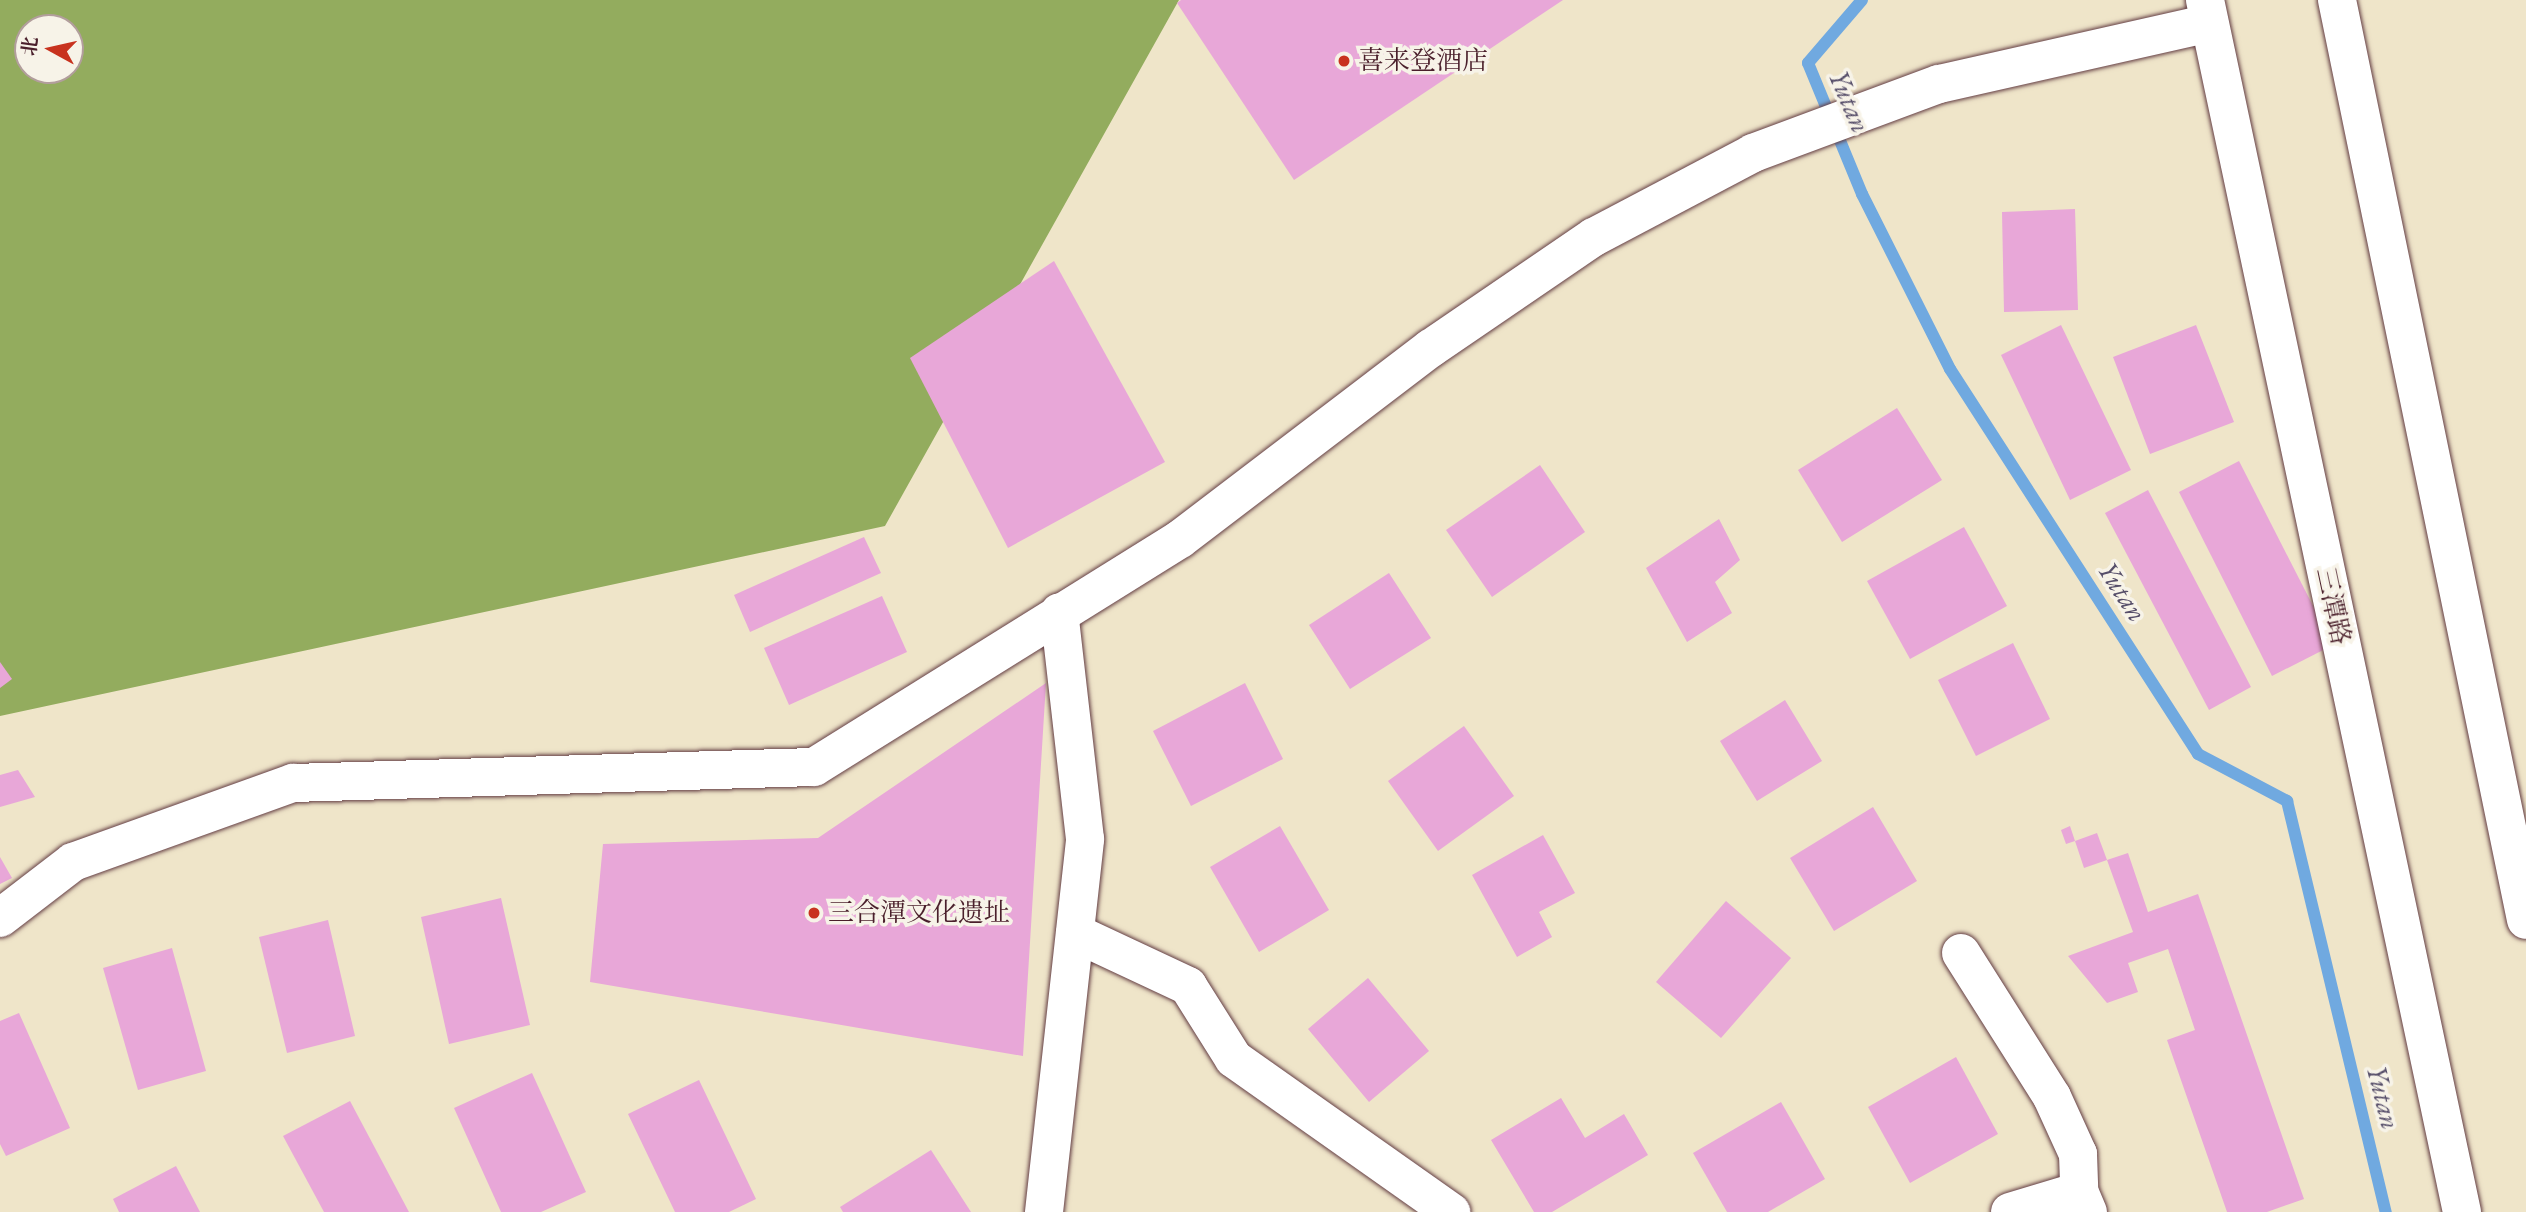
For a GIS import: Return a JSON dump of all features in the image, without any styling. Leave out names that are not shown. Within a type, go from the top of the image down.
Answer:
[{"type":"street","points":[[2337,0],[2526,920]]},
{"type":"street","points":[[0,918],[73,862],[293,783],[814,766],[1180,539],[1432,348],[1594,237],[1753,153],[1858,113],[1939,84],[2207,12]]},
{"type":"street","name":"三潭路","points":[[2207,12],[2462,1212]]},
{"type":"street","points":[[1046,1211],[1085,839],[1059,612]]},
{"type":"street","points":[[1075,933],[1188,986],[1234,1059],[1451,1212]]},
{"type":"street","points":[[1961,953],[2052,1097],[2078,1154],[2084,1202],[2010,1212]]},
{"type":"green space","points":[[0,0],[1179,0],[885,526],[0,716]]},
{"type":"building","name":"喜来登酒店","points":[[1181,0],[1563,0],[1294,180],[1177,3]]},
{"type":"building","points":[[2075,209],[2078,310],[2004,312],[2002,212]]},
{"type":"building","points":[[1054,261],[1165,462],[1008,548],[910,358]]},
{"type":"building","points":[[2061,325],[2131,470],[2070,500],[2001,355]]},
{"type":"building","points":[[2196,325],[2234,422],[2150,454],[2113,357]]},
{"type":"building","points":[[1897,408],[1942,480],[1842,542],[1798,470]]},
{"type":"building","points":[[2239,461],[2333,645],[2272,676],[2179,492]]},
{"type":"building","points":[[1540,465],[1585,532],[1492,597],[1446,530]]},
{"type":"building","points":[[2148,490],[2251,687],[2209,710],[2105,513]]},
{"type":"building","points":[[1719,519],[1740,560],[1715,582],[1732,613],[1687,642],[1646,568]]},
{"type":"building","points":[[1964,527],[2007,606],[1910,659],[1867,581]]},
{"type":"building","points":[[864,537],[881,573],[750,632],[734,595]]},
{"type":"building","points":[[1389,573],[1431,638],[1350,689],[1309,625]]},
{"type":"building","points":[[882,596],[907,652],[789,705],[764,648]]},
{"type":"building","points":[[2013,643],[2050,719],[1976,756],[1938,680]]},
{"type":"building","points":[[0,662],[12,679],[0,688]]},
{"type":"building","name":"三合潭文化遗址","points":[[1046,683],[1023,1056],[590,982],[603,844],[818,838]]},
{"type":"building","points":[[1245,683],[1283,759],[1191,806],[1153,731]]},
{"type":"building","points":[[1785,700],[1822,761],[1757,801],[1720,741]]},
{"type":"building","points":[[1464,726],[1514,796],[1438,851],[1388,781]]},
{"type":"building","points":[[18,770],[35,797],[0,807],[0,775]]},
{"type":"building","points":[[1873,807],[1917,881],[1834,931],[1790,858]]},
{"type":"building","points":[[1280,826],[1329,910],[1259,952],[1210,867]]},
{"type":"building","points":[[2070,826],[2075,841],[2066,844],[2061,830]]},
{"type":"building","points":[[2097,833],[2107,860],[2084,868],[2075,841]]},
{"type":"building","points":[[1543,835],[1575,893],[1539,912],[1552,937],[1517,957],[1472,875]]},
{"type":"building","points":[[2128,853],[2148,912],[2198,894],[2304,1199],[2267,1212],[2227,1212],[2167,1040],[2195,1030],[2168,949],[2128,963],[2138,992],[2107,1003],[2068,956],[2133,932],[2107,860]]},
{"type":"building","points":[[0,857],[12,878],[0,884]]},
{"type":"building","points":[[501,898],[530,1025],[449,1044],[421,917]]},
{"type":"building","points":[[1726,901],[1791,958],[1721,1038],[1656,982]]},
{"type":"building","points":[[328,920],[355,1036],[287,1053],[259,937]]},
{"type":"building","points":[[172,948],[206,1071],[138,1090],[103,968]]},
{"type":"building","points":[[1368,978],[1429,1051],[1369,1102],[1308,1029]]},
{"type":"building","points":[[19,1013],[70,1128],[6,1156],[0,1144],[0,1021]]},
{"type":"building","points":[[1956,1057],[1998,1134],[1910,1183],[1868,1107]]},
{"type":"building","points":[[532,1073],[586,1192],[541,1212],[501,1212],[454,1108]]},
{"type":"building","points":[[699,1080],[756,1199],[729,1212],[675,1212],[628,1114]]},
{"type":"building","points":[[1561,1098],[1585,1138],[1624,1114],[1648,1155],[1552,1212],[1534,1212],[1491,1140]]},
{"type":"building","points":[[350,1101],[409,1212],[324,1212],[283,1136]]},
{"type":"building","points":[[1781,1102],[1825,1179],[1768,1212],[1727,1212],[1693,1153]]},
{"type":"building","points":[[931,1150],[971,1212],[843,1212],[840,1207]]},
{"type":"building","points":[[176,1166],[200,1212],[119,1212],[113,1199]]},
{"type":"waterway","name":"Yutan","points":[[1862,0],[1808,63],[1862,194],[1950,369],[2198,754],[2287,801],[2386,1212]]},
{"type":"place","name":"喜来登酒店","points":[[1344,61]]},
{"type":"place","name":"三合潭文化遗址","points":[[814,913]]}]
